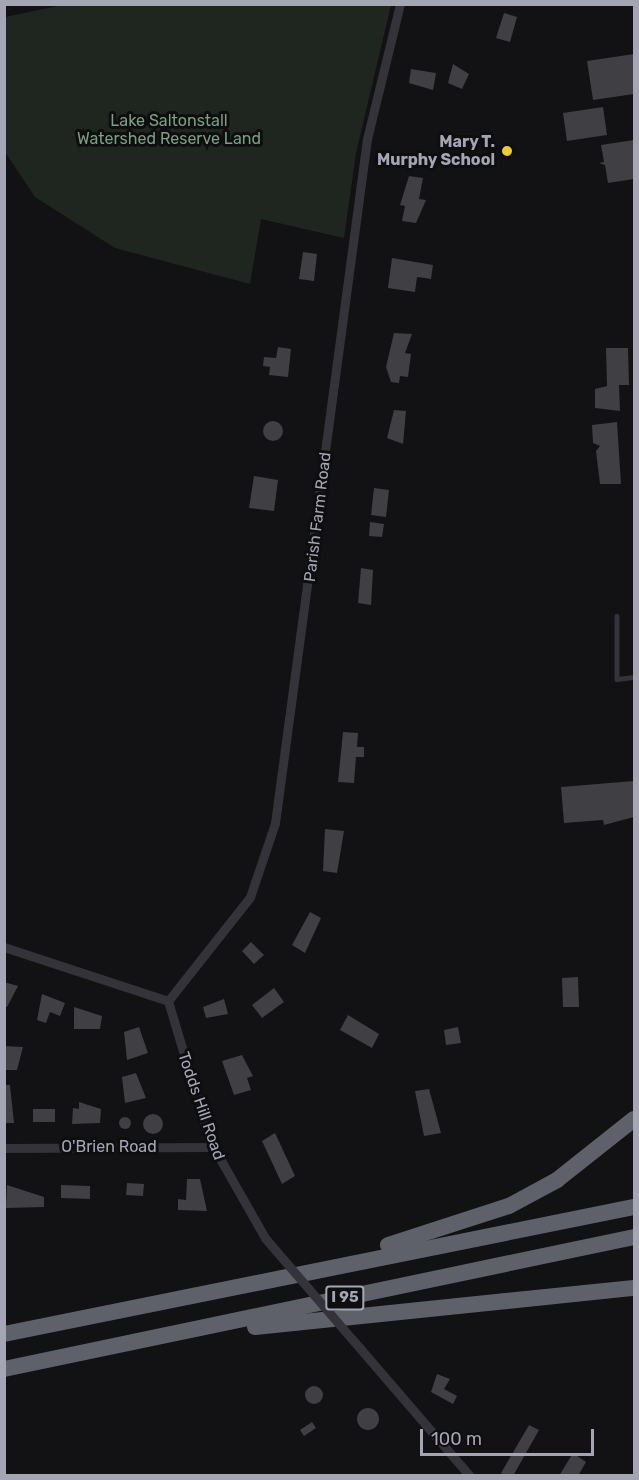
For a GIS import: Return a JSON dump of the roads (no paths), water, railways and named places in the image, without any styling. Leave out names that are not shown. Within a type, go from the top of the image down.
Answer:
[{"type":"highway","points":[[178,1298],[439,1233],[509,1206],[557,1180],[634,1119]]},
{"type":"highway","name":"I 95","points":[[4,1334],[634,1207]]},
{"type":"highway","name":"I 95","points":[[4,1369],[634,1237]]},
{"type":"highway","points":[[56,1359],[269,1325],[634,1288]]},
{"type":"street","name":"Parish Farm Road","points":[[168,1001],[250,897],[275,823],[367,139],[400,4]]},
{"type":"street","points":[[4,947],[168,1001]]},
{"type":"street","name":"Todds Hill Road","points":[[168,1001],[213,1147],[264,1238],[470,1476]]},
{"type":"street","name":"O'Brien Road","points":[[4,1148],[213,1147]]},
{"type":"lane","points":[[617,615],[617,679],[634,678]]},
{"type":"place","name":"Mary T. Murphy School","points":[[507,151]]},
{"type":"park label","name":"Lake Saltonstall Watershed Reserve Land","points":[[169,130]]}]
